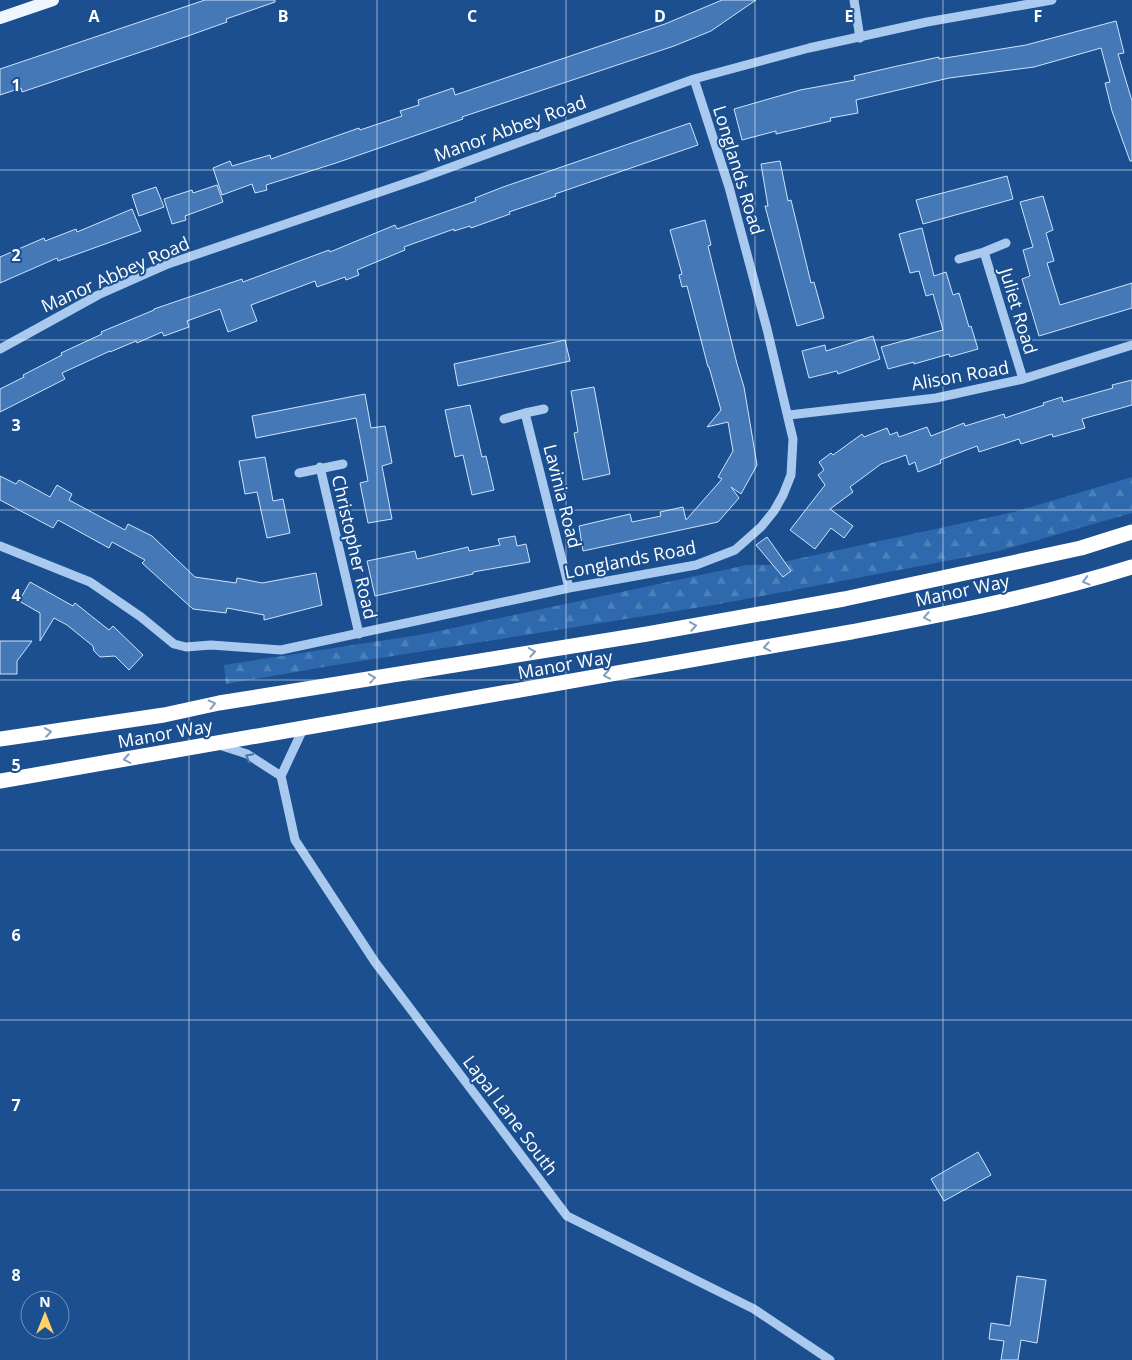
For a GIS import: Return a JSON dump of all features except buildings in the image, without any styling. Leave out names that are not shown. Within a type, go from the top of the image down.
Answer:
[{"type":"highway","name":"Manor Way","points":[[0,739],[164,715],[219,702],[647,634],[844,600],[1081,548],[1132,532]]},
{"type":"highway","name":"Manor Way","points":[[0,781],[851,632],[984,606],[1088,581],[1132,567]]},
{"type":"main road","points":[[0,18],[53,0]]},
{"type":"street","points":[[854,0],[860,38]]},
{"type":"street","name":"Manor Abbey Road","points":[[0,348],[98,296],[168,264],[424,177],[694,79],[809,48],[927,22],[1052,0]]},
{"type":"street","name":"Longlands Road","points":[[0,546],[90,582],[141,617],[174,644],[186,647],[211,645],[281,650],[569,588],[696,565],[735,550],[761,527],[774,511],[783,495],[792,475],[793,439],[789,415],[729,187],[694,79]]},
{"type":"street","name":"Juliet Road","points":[[959,259],[1006,243]]},
{"type":"street","name":"Juliet Road","points":[[984,252],[1023,379]]},
{"type":"street","name":"Alison Road","points":[[789,415],[936,398],[1023,379],[1132,345]]},
{"type":"street","points":[[504,419],[525,412],[544,409]]},
{"type":"street","name":"Lavinia Road","points":[[525,412],[569,588]]},
{"type":"street","name":"Christopher Road","points":[[299,473],[343,464]]},
{"type":"street","name":"Christopher Road","points":[[320,468],[359,634]]},
{"type":"street","points":[[214,744],[247,754],[281,776],[304,727]]},
{"type":"street","name":"Lapal Lane South","points":[[281,776],[295,840],[375,962],[567,1216],[754,1309],[830,1360]]},
{"type":"green space","points":[[1132,477],[1132,513],[999,551],[714,605],[226,684],[224,665],[425,634],[747,565],[769,565],[1014,512]]}]
